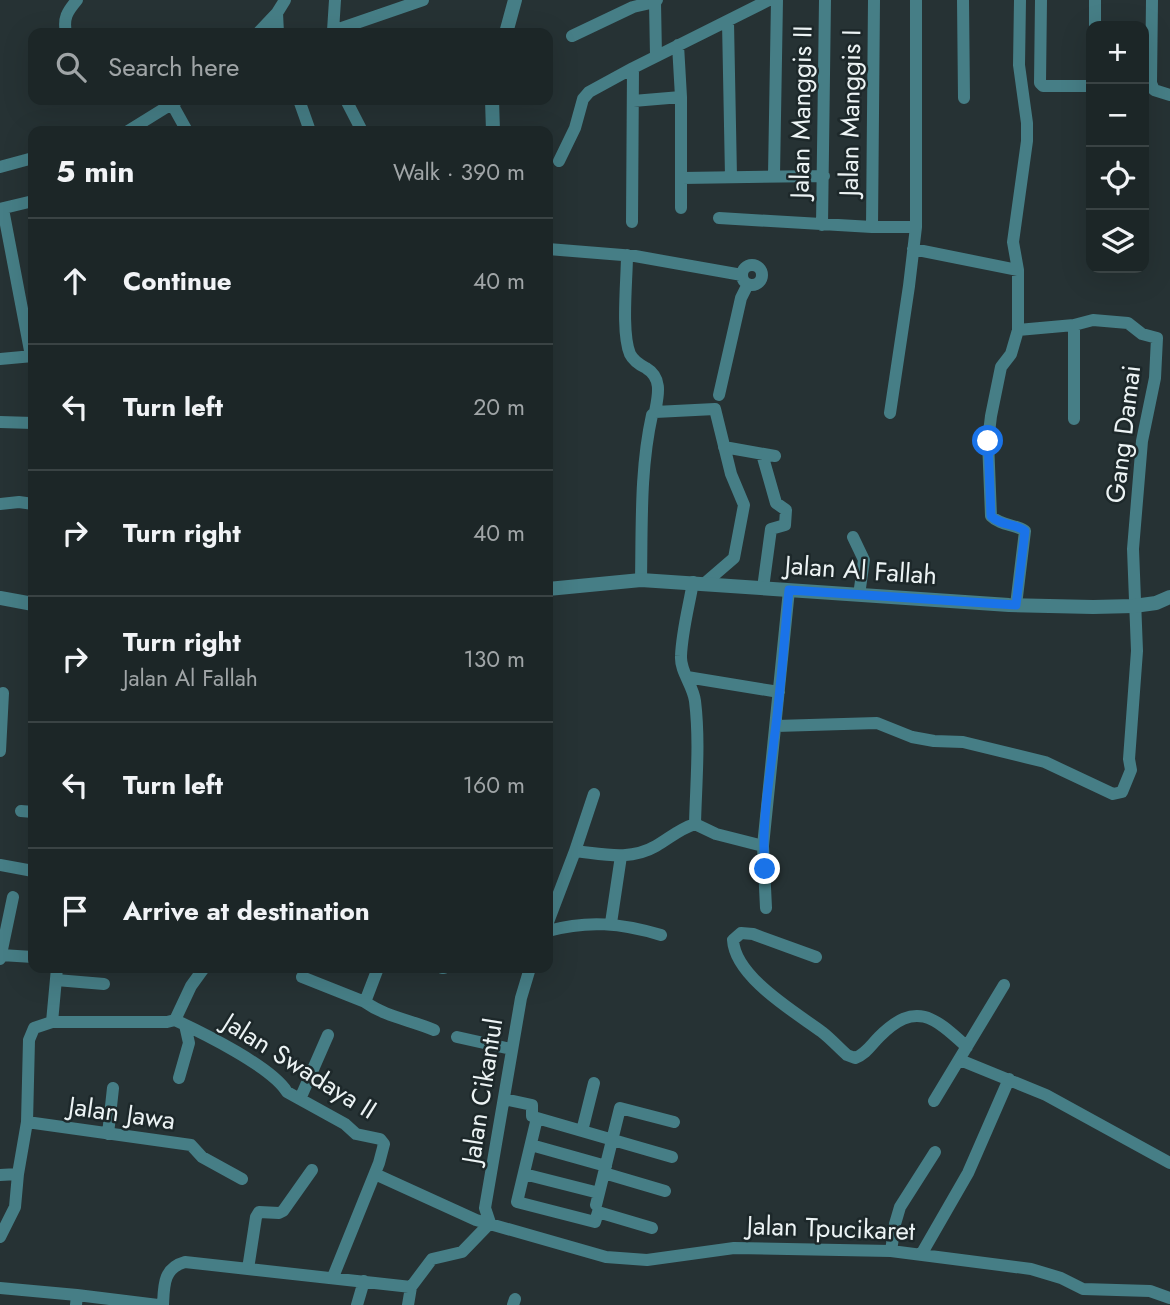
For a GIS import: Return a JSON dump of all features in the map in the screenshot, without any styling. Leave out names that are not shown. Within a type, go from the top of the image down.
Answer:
[{"type":"street","points":[[65,28],[65,14],[77,0]]},
{"type":"street","points":[[263,28],[285,0]]},
{"type":"street","points":[[333,28],[335,0]]},
{"type":"street","points":[[343,28],[408,2],[423,0]]},
{"type":"street","points":[[507,28],[515,0]]},
{"type":"street","points":[[559,162],[575,128],[583,99],[589,92],[769,0]]},
{"type":"street","points":[[774,175],[777,0]]},
{"type":"street","name":"Jalan Manggis II","points":[[822,225],[825,0]]},
{"type":"street","name":"Jalan Manggis I","points":[[872,227],[874,0]]},
{"type":"street","points":[[890,413],[916,227],[916,0]]},
{"type":"street","points":[[963,0],[964,98]]},
{"type":"street","points":[[1016,605],[1025,531],[996,521],[991,516],[988,441],[1000,367],[1011,354],[1018,330],[1018,270],[1013,243],[1027,123],[1019,65],[1020,0]]},
{"type":"street","points":[[1041,0],[1040,83],[1043,86],[1086,86]]},
{"type":"street","points":[[1095,0],[1095,21]]},
{"type":"street","points":[[1153,0],[1151,83],[1154,90],[1170,95]]},
{"type":"street","points":[[572,36],[633,8],[656,1],[656,56]]},
{"type":"street","points":[[277,13],[278,28]]},
{"type":"street","points":[[728,22],[731,177]]},
{"type":"street","points":[[678,45],[681,208]]},
{"type":"street","points":[[632,222],[633,68]]},
{"type":"street","points":[[633,101],[681,97]]},
{"type":"street","points":[[136,126],[170,105]]},
{"type":"street","points":[[176,105],[185,126]]},
{"type":"street","points":[[302,105],[309,126]]},
{"type":"street","points":[[349,105],[359,126]]},
{"type":"street","points":[[492,105],[494,126]]},
{"type":"street","points":[[0,167],[28,159]]},
{"type":"street","points":[[682,178],[824,176]]},
{"type":"street","points":[[28,202],[1,209],[28,337]]},
{"type":"street","points":[[719,218],[822,225],[916,227]]},
{"type":"street","points":[[553,249],[627,255],[745,279],[719,395]]},
{"type":"street","points":[[913,249],[1018,270]]},
{"type":"street","points":[[627,255],[627,334],[630,354],[639,365],[653,372],[658,382],[655,412],[645,454],[641,580]]},
{"type":"street","name":"Gang Damai","points":[[1074,325],[1093,320],[1128,323],[1142,334],[1154,336],[1157,343],[1156,378],[1142,441],[1133,549],[1134,606]]},
{"type":"street","points":[[1018,330],[1074,325],[1074,419]]},
{"type":"street","points":[[0,359],[28,356]]},
{"type":"street","points":[[655,412],[715,409],[731,474],[744,505],[734,558],[699,582],[681,653],[683,670],[694,691],[696,711],[698,743],[695,824]]},
{"type":"street","points":[[0,422],[28,422]]},
{"type":"street","points":[[724,447],[768,455],[776,503],[786,510],[785,525],[771,529],[763,588]]},
{"type":"street","points":[[0,503],[28,503]]},
{"type":"street","points":[[853,537],[864,560],[859,594]]},
{"type":"street","name":"Jalan Al Fallah","points":[[553,589],[641,580],[1016,605],[1093,607],[1134,606],[1156,603],[1170,597]]},
{"type":"street","points":[[766,908],[763,846],[789,590]]},
{"type":"street","points":[[0,598],[28,603]]},
{"type":"street","points":[[776,726],[877,723],[912,737],[934,741],[963,741],[1045,762],[1118,794],[1122,792],[1131,770],[1129,759],[1137,651],[1134,606]]},
{"type":"street","points":[[687,677],[779,692]]},
{"type":"street","points":[[0,751],[3,693]]},
{"type":"street","points":[[553,909],[594,793]]},
{"type":"street","points":[[575,851],[621,856],[642,853],[680,828],[695,824],[716,834],[763,846]]},
{"type":"street","points":[[611,923],[621,856]]},
{"type":"street","points":[[0,865],[28,870]]},
{"type":"street","points":[[13,897],[0,957],[28,957]]},
{"type":"street","points":[[553,930],[611,923],[661,934]]},
{"type":"street","points":[[816,957],[753,933],[741,933],[733,940],[733,950],[741,964],[761,985],[847,1055],[855,1058],[863,1055],[891,1027],[914,1014],[922,1015],[940,1025],[967,1047]]},
{"type":"street","points":[[179,1078],[189,1044],[180,1023],[191,986],[200,973]]},
{"type":"street","points":[[365,1002],[376,973]]},
{"type":"street","name":"Jalan Cikantul","points":[[490,1223],[485,1208],[520,998],[528,973]]},
{"type":"street","points":[[52,1023],[56,974],[104,984]]},
{"type":"street","points":[[302,977],[365,1002],[389,1015],[435,1030]]},
{"type":"street","points":[[934,1101],[1004,985]]},
{"type":"street","points":[[0,1237],[15,1207],[27,1122],[29,1040],[37,1026],[52,1023],[180,1023]]},
{"type":"street","name":"Jalan Swadaya II","points":[[180,1023],[212,1037],[283,1085],[287,1092],[345,1124],[356,1134],[380,1139],[384,1144],[333,1278]]},
{"type":"street","points":[[300,1099],[328,1035]]},
{"type":"street","points":[[457,1037],[511,1049]]},
{"type":"street","points":[[960,1060],[1046,1095],[1170,1163]]},
{"type":"street","points":[[922,1253],[968,1173],[1009,1079]]},
{"type":"street","points":[[582,1131],[594,1083]]},
{"type":"street","points":[[108,1134],[113,1088]]},
{"type":"street","points":[[504,1099],[532,1105],[532,1116],[537,1118],[672,1157]]},
{"type":"street","points":[[524,1174],[597,1199],[620,1108],[674,1122]]},
{"type":"street","points":[[537,1118],[517,1202],[595,1222],[597,1212],[652,1228]]},
{"type":"street","name":"Jalan Jawa","points":[[27,1122],[191,1145],[202,1157],[242,1179]]},
{"type":"street","points":[[531,1145],[666,1191]]},
{"type":"street","points":[[891,1251],[900,1207],[935,1152]]},
{"type":"street","points":[[248,1269],[259,1212],[283,1211],[312,1170]]},
{"type":"street","points":[[0,1175],[18,1174]]},
{"type":"street","name":"Jalan Tpucikaret","points":[[374,1174],[424,1194],[469,1217],[584,1252],[625,1259],[660,1259],[734,1248],[922,1253],[980,1264],[1031,1269],[1083,1289],[1150,1291],[1170,1298]]},
{"type":"street","points":[[408,1305],[411,1287],[432,1259],[462,1252],[490,1223]]},
{"type":"street","points":[[0,1288],[77,1300],[161,1305],[167,1274],[177,1264],[194,1261],[411,1287]]},
{"type":"street","points":[[357,1305],[364,1281]]},
{"type":"route","points":[[765,869],[763,846],[768,781],[775,739],[789,590],[1016,605],[1025,531],[996,521],[991,516],[988,441]]}]
